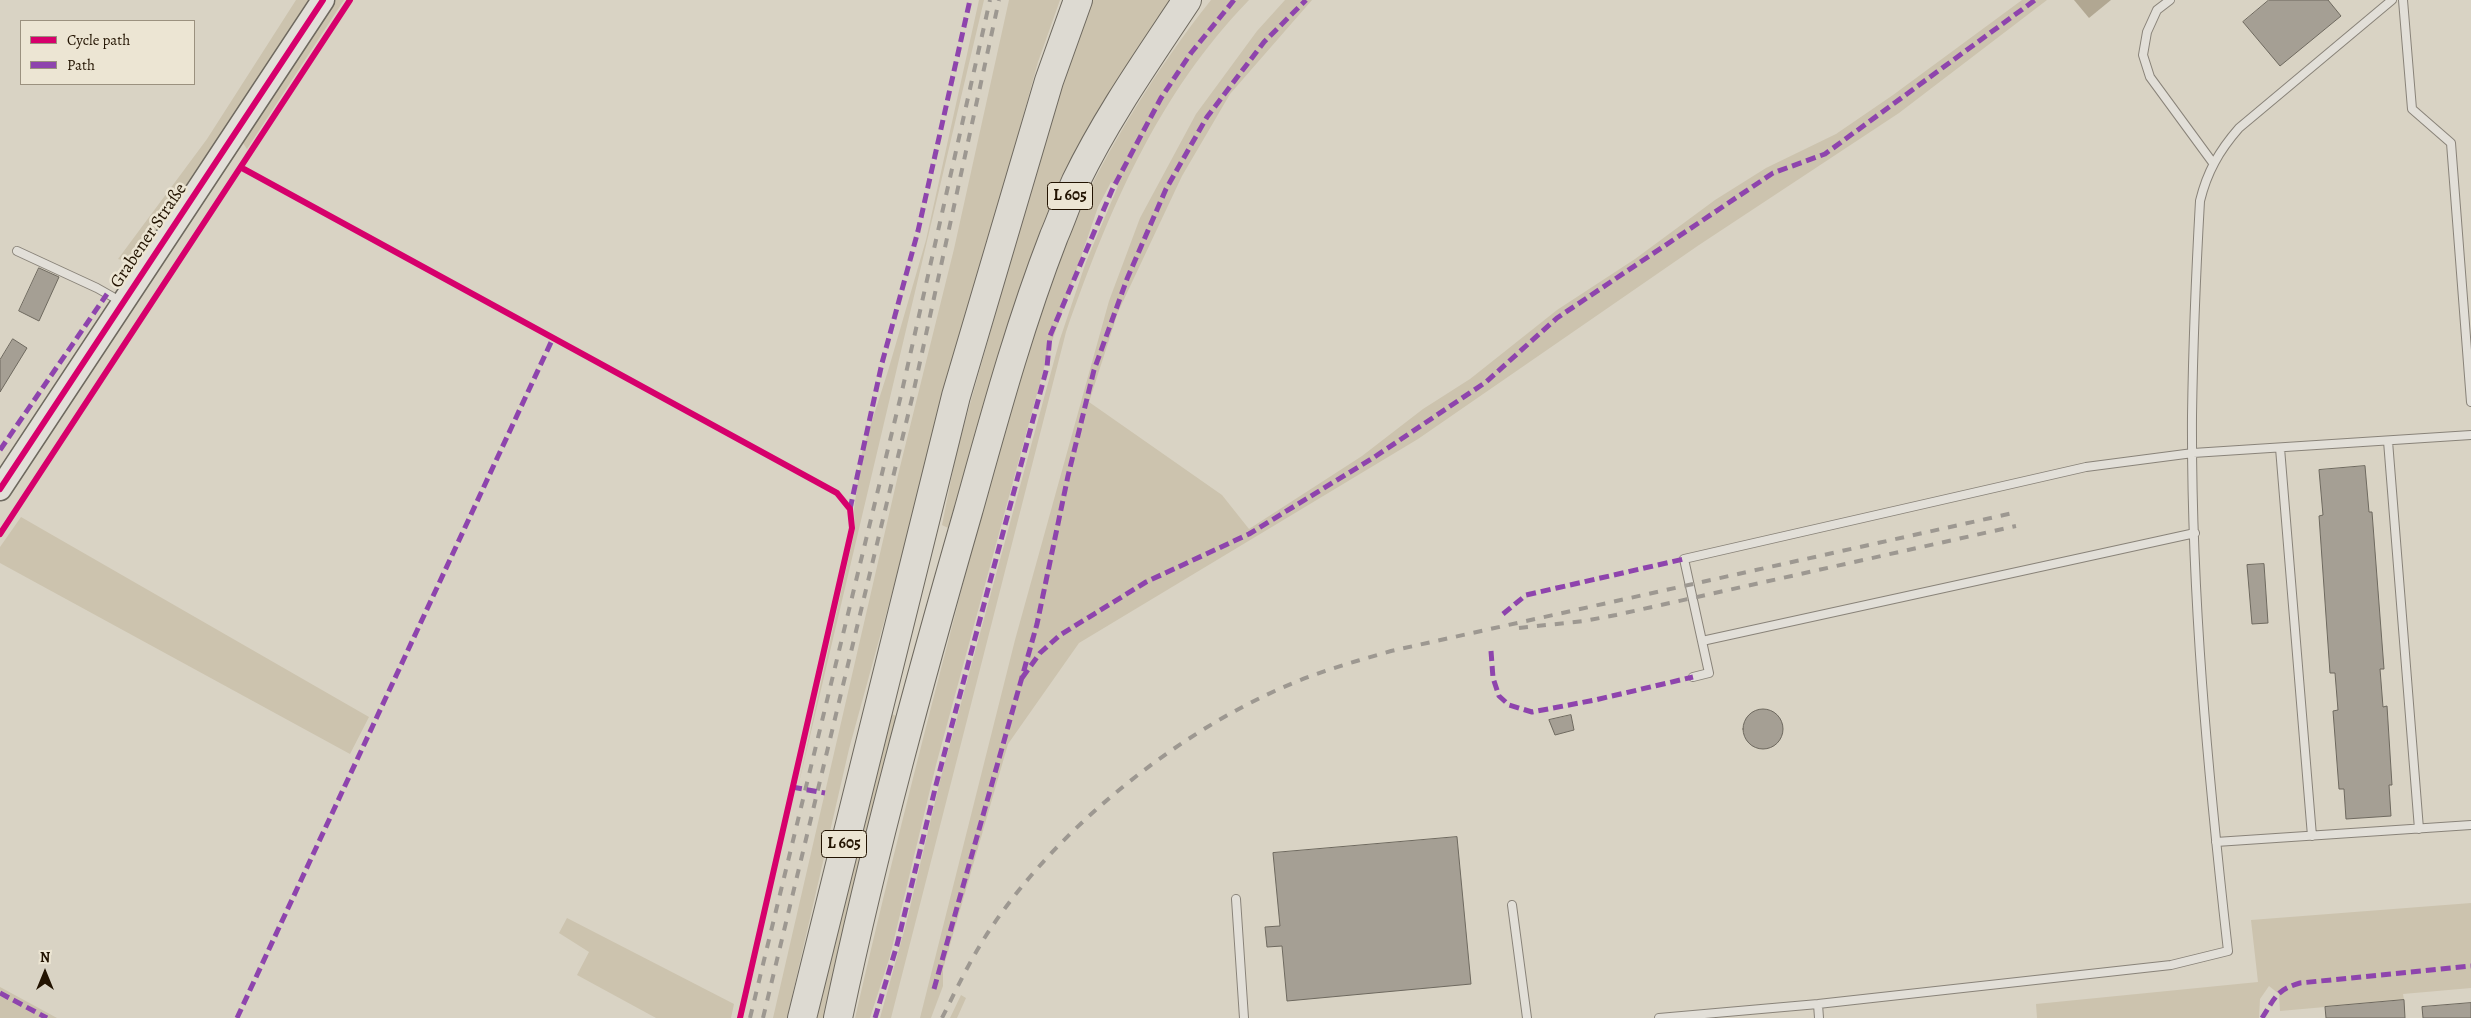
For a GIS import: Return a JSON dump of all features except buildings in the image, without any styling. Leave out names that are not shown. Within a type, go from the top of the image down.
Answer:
[{"type":"highway","name":"L 605","points":[[802,1018],[956,396],[1049,81],[1078,0]]},
{"type":"highway","name":"L 605","points":[[838,1018],[856,934],[920,681],[996,412],[1034,288],[1076,182],[1130,85],[1187,0]]},
{"type":"street","name":"Grabener Straße","points":[[0,489],[323,0]]},
{"type":"lane","points":[[2170,0],[2158,10],[2148,32],[2144,55],[2150,77],[2213,163]]},
{"type":"lane","points":[[1659,1018],[1818,1004],[2171,965],[2228,951],[2205,718],[2195,533],[2193,396],[2200,200],[2205,178],[2223,146],[2238,128],[2392,0]]},
{"type":"lane","points":[[2403,0],[2412,109],[2451,143],[2471,402]]},
{"type":"lane","points":[[17,251],[97,288],[122,302]]},
{"type":"lane","points":[[1694,677],[1709,673],[1684,559],[2086,467],[2193,454],[2471,435]]},
{"type":"lane","points":[[2388,441],[2419,829]]},
{"type":"lane","points":[[2280,448],[2312,836]]},
{"type":"lane","points":[[1702,642],[2195,533]]},
{"type":"lane","points":[[2216,842],[2471,825]]},
{"type":"lane","points":[[1236,899],[1244,1018]]},
{"type":"lane","points":[[1512,905],[1526,1018]]},
{"type":"lane","points":[[1818,1004],[1820,1018]]},
{"type":"shaded area","points":[[296,0],[310,0],[138,257],[127,261],[118,259],[207,139]]},
{"type":"shaded area","points":[[336,0],[344,0],[247,149],[243,143],[245,137]]},
{"type":"shaded area","points":[[979,0],[984,0],[797,791],[855,529],[854,509],[862,452],[926,240]]},
{"type":"shaded area","points":[[1009,0],[1060,0],[1038,62],[849,749],[787,1018],[773,1018],[899,471],[954,249]]},
{"type":"shaded area","points":[[1089,0],[1175,0],[1037,242],[1006,329],[948,528],[942,525],[957,450],[1043,141]]},
{"type":"shaded area","points":[[1211,0],[1249,0],[1216,37],[1162,115],[1139,156],[1119,198],[1082,287],[1066,332],[891,1018],[880,1018],[906,924],[941,777],[1060,339],[1086,262],[1118,186],[1111,182],[1098,207],[1048,353],[936,765],[890,956],[870,1018],[855,1018],[968,566],[1022,370],[1045,295],[1073,223],[1103,164],[1153,80]]},
{"type":"shaded area","points":[[1285,0],[1312,0],[1230,94],[1182,176],[1118,312],[1089,402],[1222,495],[1249,529],[1362,456],[1423,409],[1470,379],[1557,310],[1635,259],[1715,200],[1766,168],[1836,134],[1893,95],[2022,0],[2047,0],[1899,113],[1699,245],[1418,439],[1079,643],[1008,744],[943,969],[943,986],[931,1018],[920,1018],[1015,640],[1109,301],[1140,218],[1196,114],[1257,31]]},
{"type":"shaded area","points":[[2074,0],[2111,0],[2089,18]]},
{"type":"shaded area","points":[[21,517],[369,717],[350,754],[0,563],[0,547]]},
{"type":"shaded area","points":[[890,713],[898,717],[829,1018],[813,1018]]},
{"type":"shaded area","points":[[2471,903],[2471,988],[2403,994],[2404,1000],[2280,1011],[2279,994],[2269,986],[2260,999],[2259,1018],[2037,1018],[2036,1004],[2258,982],[2251,920]]},
{"type":"shaded area","points":[[567,918],[734,1004],[731,1018],[656,1018],[577,975],[589,952],[559,933]]},
{"type":"shaded area","points":[[0,987],[57,1018],[0,1018]]},
{"type":"shaded area","points":[[961,995],[966,998],[957,1018],[950,1018]]},
{"type":"railway","points":[[750,1018],[902,391],[990,0]]},
{"type":"railway","points":[[763,1018],[913,394],[999,0]]},
{"type":"railway","points":[[942,1018],[971,961],[991,928],[1020,889],[1054,850],[1092,813],[1176,747],[1221,719],[1266,695],[1321,672],[1391,651],[2013,513]]},
{"type":"railway","points":[[1519,628],[1584,621],[1616,615],[2016,526]]},
{"type":"marked path","points":[[850,509],[882,363],[918,231],[970,0]]},
{"type":"marked path","points":[[875,1018],[897,945],[936,785],[1047,367],[1050,336],[1112,190],[1161,98],[1191,53],[1234,0]]},
{"type":"marked path","points":[[934,989],[1037,624],[1068,476],[1094,370],[1127,279],[1166,189],[1207,117],[1264,42],[1306,0]]},
{"type":"marked path","points":[[1022,678],[1040,653],[1060,635],[1146,582],[1249,534],[1373,458],[1486,382],[1557,318],[1773,173],[1825,154],[2035,0]]},
{"type":"marked path","points":[[0,450],[107,294]]},
{"type":"marked path","points":[[237,1018],[553,338]]},
{"type":"marked path","points":[[1503,614],[1526,595],[1684,559]]},
{"type":"marked path","points":[[1491,651],[1493,678],[1499,696],[1509,705],[1532,712],[1595,700],[1693,677]]},
{"type":"marked path","points":[[792,787],[825,793]]},
{"type":"marked path","points":[[2262,1018],[2273,1000],[2281,992],[2300,983],[2471,966]]},
{"type":"marked path","points":[[0,993],[47,1018]]},
{"type":"cycle path","points":[[0,489],[323,0]]},
{"type":"cycle path","points":[[0,534],[350,0]]},
{"type":"cycle path","points":[[242,168],[837,493],[850,509],[852,528],[740,1018]]}]
